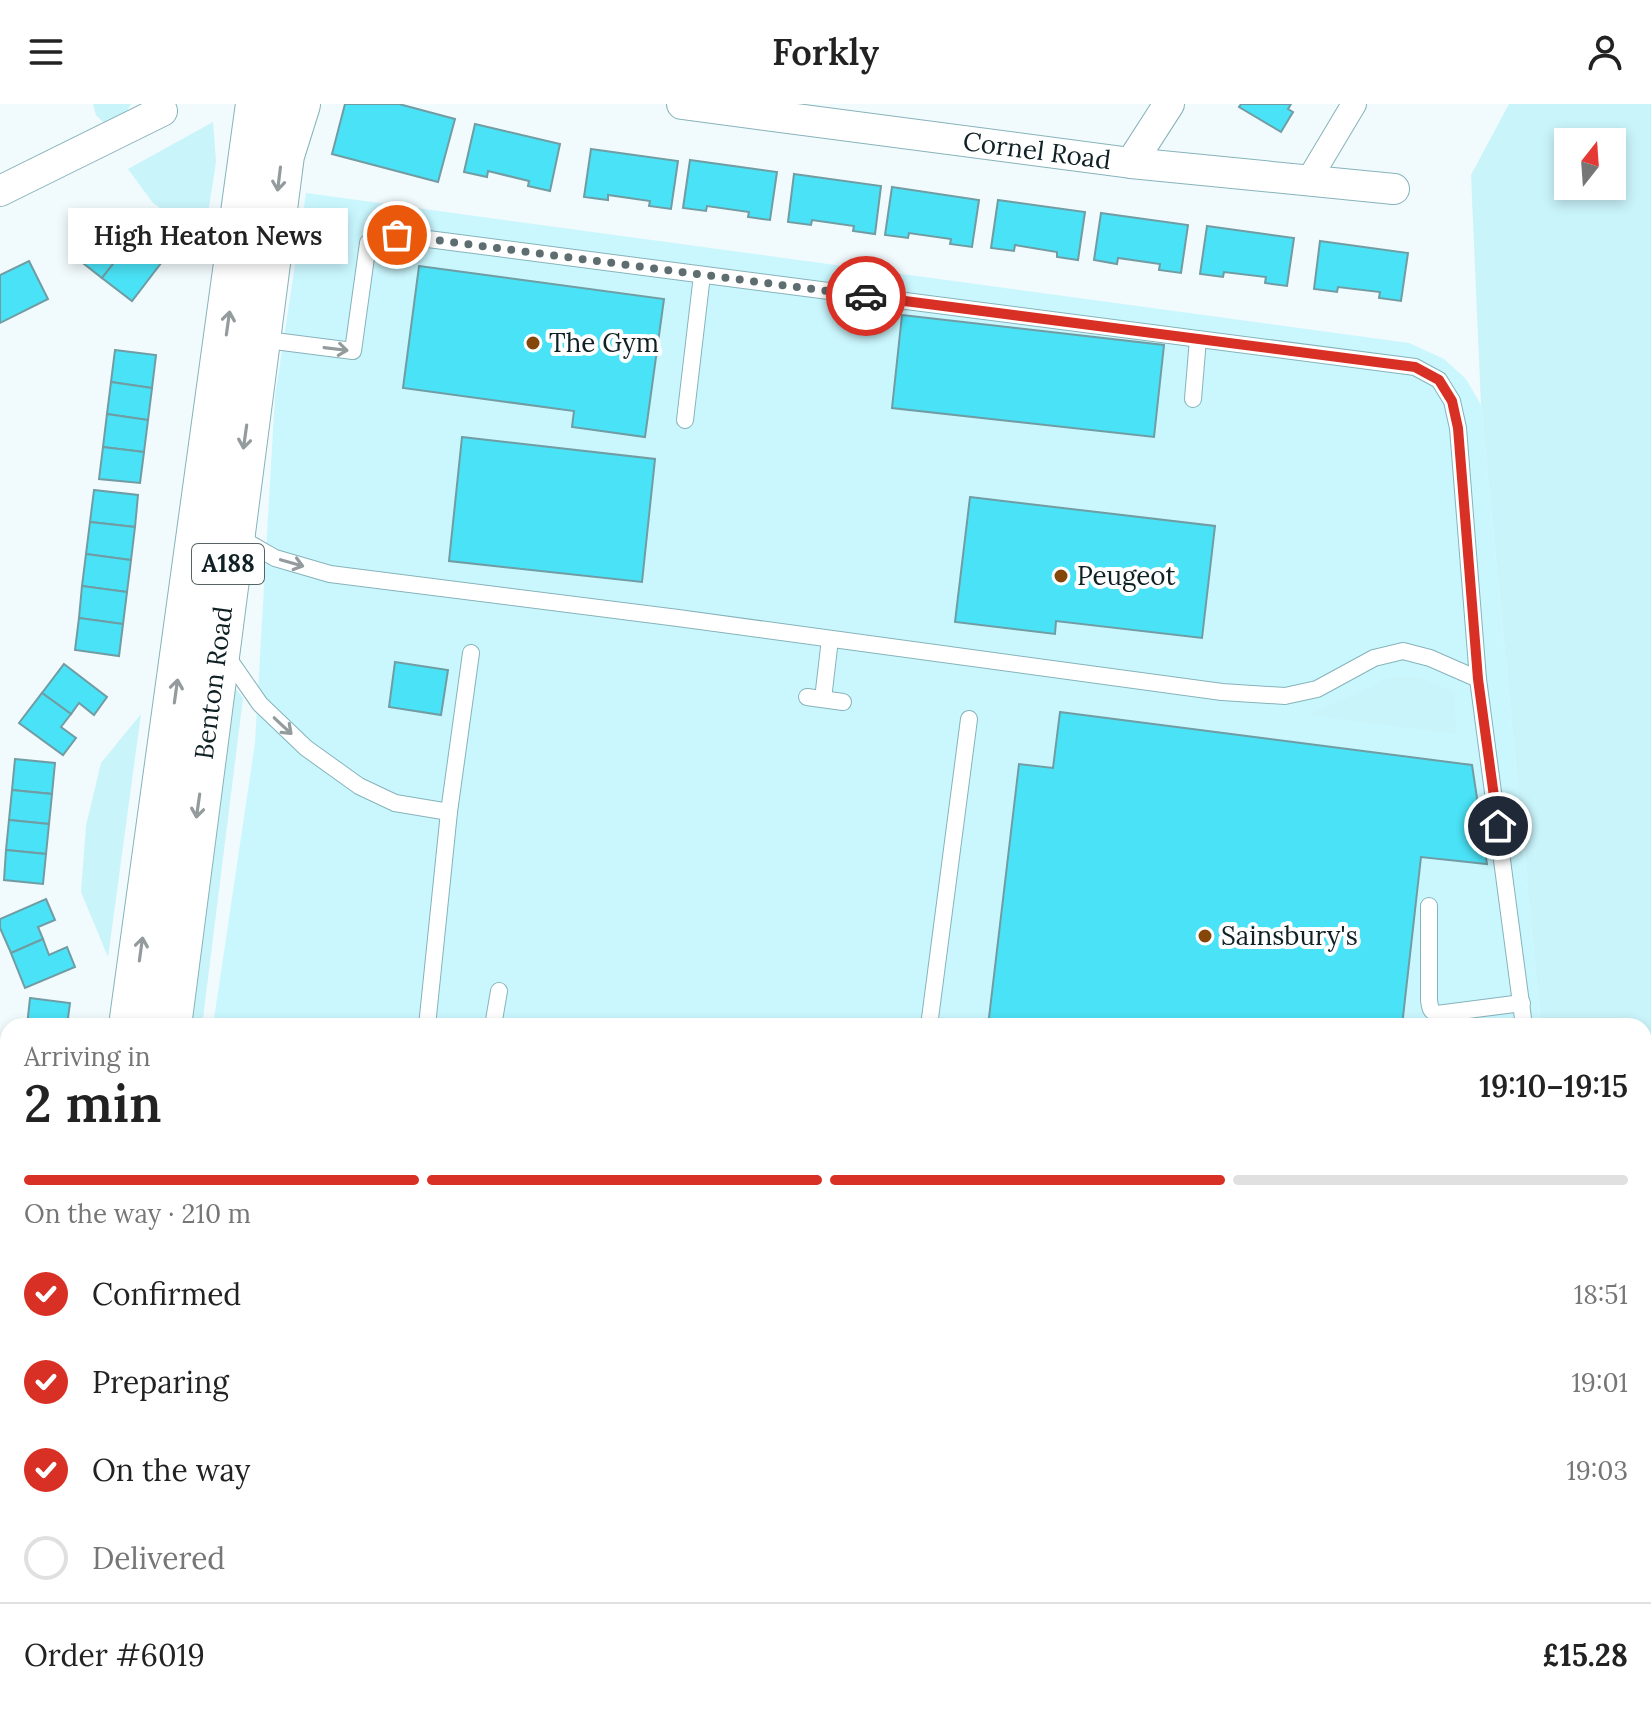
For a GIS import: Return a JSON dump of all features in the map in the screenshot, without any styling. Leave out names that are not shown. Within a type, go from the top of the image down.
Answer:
[{"type":"main road","name":"Benton Road","points":[[132,1018],[258,104]]},
{"type":"main road","name":"Benton Road","points":[[170,1018],[282,155],[298,104]]},
{"type":"street","points":[[0,191],[162,111],[159,104]]},
{"type":"street","name":"Cornel Road","points":[[682,104],[850,115],[1131,163],[1394,189]]},
{"type":"street","points":[[1131,163],[1169,104]]},
{"type":"street","points":[[1308,181],[1354,104]]},
{"type":"lane","points":[[259,339],[353,351],[368,243],[397,235],[1415,367],[1439,380],[1452,401],[1458,428],[1478,679],[1523,1018]]},
{"type":"lane","points":[[685,420],[702,275]]},
{"type":"lane","points":[[1193,399],[1198,339]]},
{"type":"lane","points":[[234,516],[249,543],[275,558],[330,574],[1222,692],[1285,696],[1317,689],[1374,658],[1403,651],[1430,658],[1478,679]]},
{"type":"lane","points":[[830,639],[815,698],[843,702]]},
{"type":"lane","points":[[218,643],[260,704],[306,748],[359,786],[395,803],[449,812]]},
{"type":"lane","points":[[428,1018],[449,812],[471,653]]},
{"type":"lane","points":[[930,1018],[969,719]]},
{"type":"lane","points":[[1429,906],[1429,1000],[1432,1012],[1437,1014],[1522,1003]]},
{"type":"lane","points":[[494,1018],[499,991]]},
{"type":"shaded area","points":[[93,104],[131,104],[124,116],[107,126],[96,115]]},
{"type":"shaded area","points":[[1509,104],[1651,104],[1651,1018],[1540,1018],[1481,405],[1471,175]]},
{"type":"shaded area","points":[[213,122],[216,162],[204,239],[153,203],[128,169]]},
{"type":"shaded area","points":[[306,193],[1409,343],[1444,359],[1466,379],[1481,405],[1540,1018],[214,1018],[255,743],[275,396]]},
{"type":"shaded area","points":[[1389,677],[1418,677],[1454,692],[1456,734],[1308,715],[1369,687]]},
{"type":"shaded area","points":[[231,683],[243,698],[203,1018],[184,1018]]},
{"type":"shaded area","points":[[141,714],[108,957],[81,892],[86,826],[101,763]]},
{"type":"building","points":[[345,104],[399,104],[455,119],[438,182],[332,154]]},
{"type":"building","points":[[1241,104],[1291,104],[1288,109],[1293,112],[1281,132],[1239,107]]},
{"type":"building","points":[[475,124],[560,144],[550,191],[528,186],[529,181],[488,171],[487,177],[464,172]]},
{"type":"building","points":[[591,149],[678,161],[671,209],[649,206],[650,201],[608,195],[608,200],[584,197]]},
{"type":"building","points":[[690,160],[777,172],[770,220],[748,217],[749,212],[707,206],[706,211],[683,208]]},
{"type":"building","points":[[794,174],[881,186],[875,234],[853,231],[854,226],[812,220],[811,225],[788,222]]},
{"type":"building","points":[[892,187],[979,200],[972,247],[950,244],[951,239],[909,233],[908,238],[885,235]]},
{"type":"building","points":[[998,200],[1085,212],[1078,260],[1057,257],[1057,252],[1015,245],[1014,251],[991,248]]},
{"type":"building","points":[[106,213],[124,226],[113,242],[124,250],[102,278],[74,256]]},
{"type":"building","points":[[1101,213],[1188,225],[1181,273],[1159,270],[1160,264],[1118,258],[1117,264],[1094,260]]},
{"type":"building","points":[[1207,226],[1294,238],[1287,286],[1265,283],[1266,277],[1224,272],[1223,277],[1200,274]]},
{"type":"building","points":[[1320,241],[1408,253],[1401,301],[1379,298],[1380,292],[1338,287],[1337,292],[1314,289]]},
{"type":"building","points":[[148,245],[165,258],[132,301],[102,278],[124,250],[137,259]]},
{"type":"building","points":[[29,261],[48,299],[0,323],[0,275]]},
{"type":"building","name":"The Gym","points":[[419,266],[664,299],[645,437],[572,427],[574,411],[403,388]]},
{"type":"building","points":[[902,315],[1164,345],[1154,437],[892,408]]},
{"type":"building","points":[[115,350],[156,355],[152,388],[111,382]]},
{"type":"building","points":[[111,382],[152,388],[148,420],[107,414]]},
{"type":"building","points":[[107,414],[148,420],[144,452],[103,447]]},
{"type":"building","points":[[462,437],[655,459],[642,582],[449,561]]},
{"type":"building","points":[[103,447],[144,452],[140,483],[99,479]]},
{"type":"building","points":[[94,490],[138,495],[135,527],[90,522]]},
{"type":"building","points":[[970,497],[1215,526],[1202,638],[1056,621],[1055,634],[955,622]]},
{"type":"building","points":[[90,522],[135,527],[131,560],[86,554]]},
{"type":"building","points":[[86,554],[131,560],[127,592],[82,586]]},
{"type":"building","points":[[82,586],[127,592],[123,624],[79,618]]},
{"type":"building","points":[[79,618],[123,624],[119,656],[75,650]]},
{"type":"building","points":[[395,662],[448,670],[441,715],[389,707]]},
{"type":"building","points":[[64,664],[107,697],[94,715],[79,703],[71,714],[42,693]]},
{"type":"building","points":[[42,693],[71,714],[61,727],[76,738],[63,755],[19,723]]},
{"type":"building","name":"Sainsbury's","points":[[1060,712],[1472,765],[1487,864],[1421,857],[1403,1018],[989,1018],[1019,764],[1053,768]]},
{"type":"building","points":[[15,759],[55,763],[52,794],[12,790]]},
{"type":"building","points":[[12,790],[52,794],[49,824],[9,820]]},
{"type":"building","points":[[9,820],[49,824],[46,854],[6,850]]},
{"type":"building","points":[[6,850],[46,854],[43,884],[4,880]]},
{"type":"building","points":[[46,899],[55,920],[38,927],[43,939],[11,953],[0,928],[0,919]]},
{"type":"building","points":[[43,939],[49,955],[67,947],[75,967],[25,988],[11,953]]},
{"type":"building","points":[[30,998],[70,1003],[68,1018],[28,1018]]},
{"type":"way so far","points":[[397,235],[866,296]]},
{"type":"place","name":"High Heaton News","points":[[397,235]]},
{"type":"place","name":"The Gym","points":[[533,343]]},
{"type":"place","name":"Peugeot","points":[[1061,576]]},
{"type":"place","name":"Sainsbury's","points":[[1205,936]]},
{"type":"route","points":[[866,296],[1415,367],[1439,380],[1452,401],[1458,428],[1478,679],[1498,826]]}]
